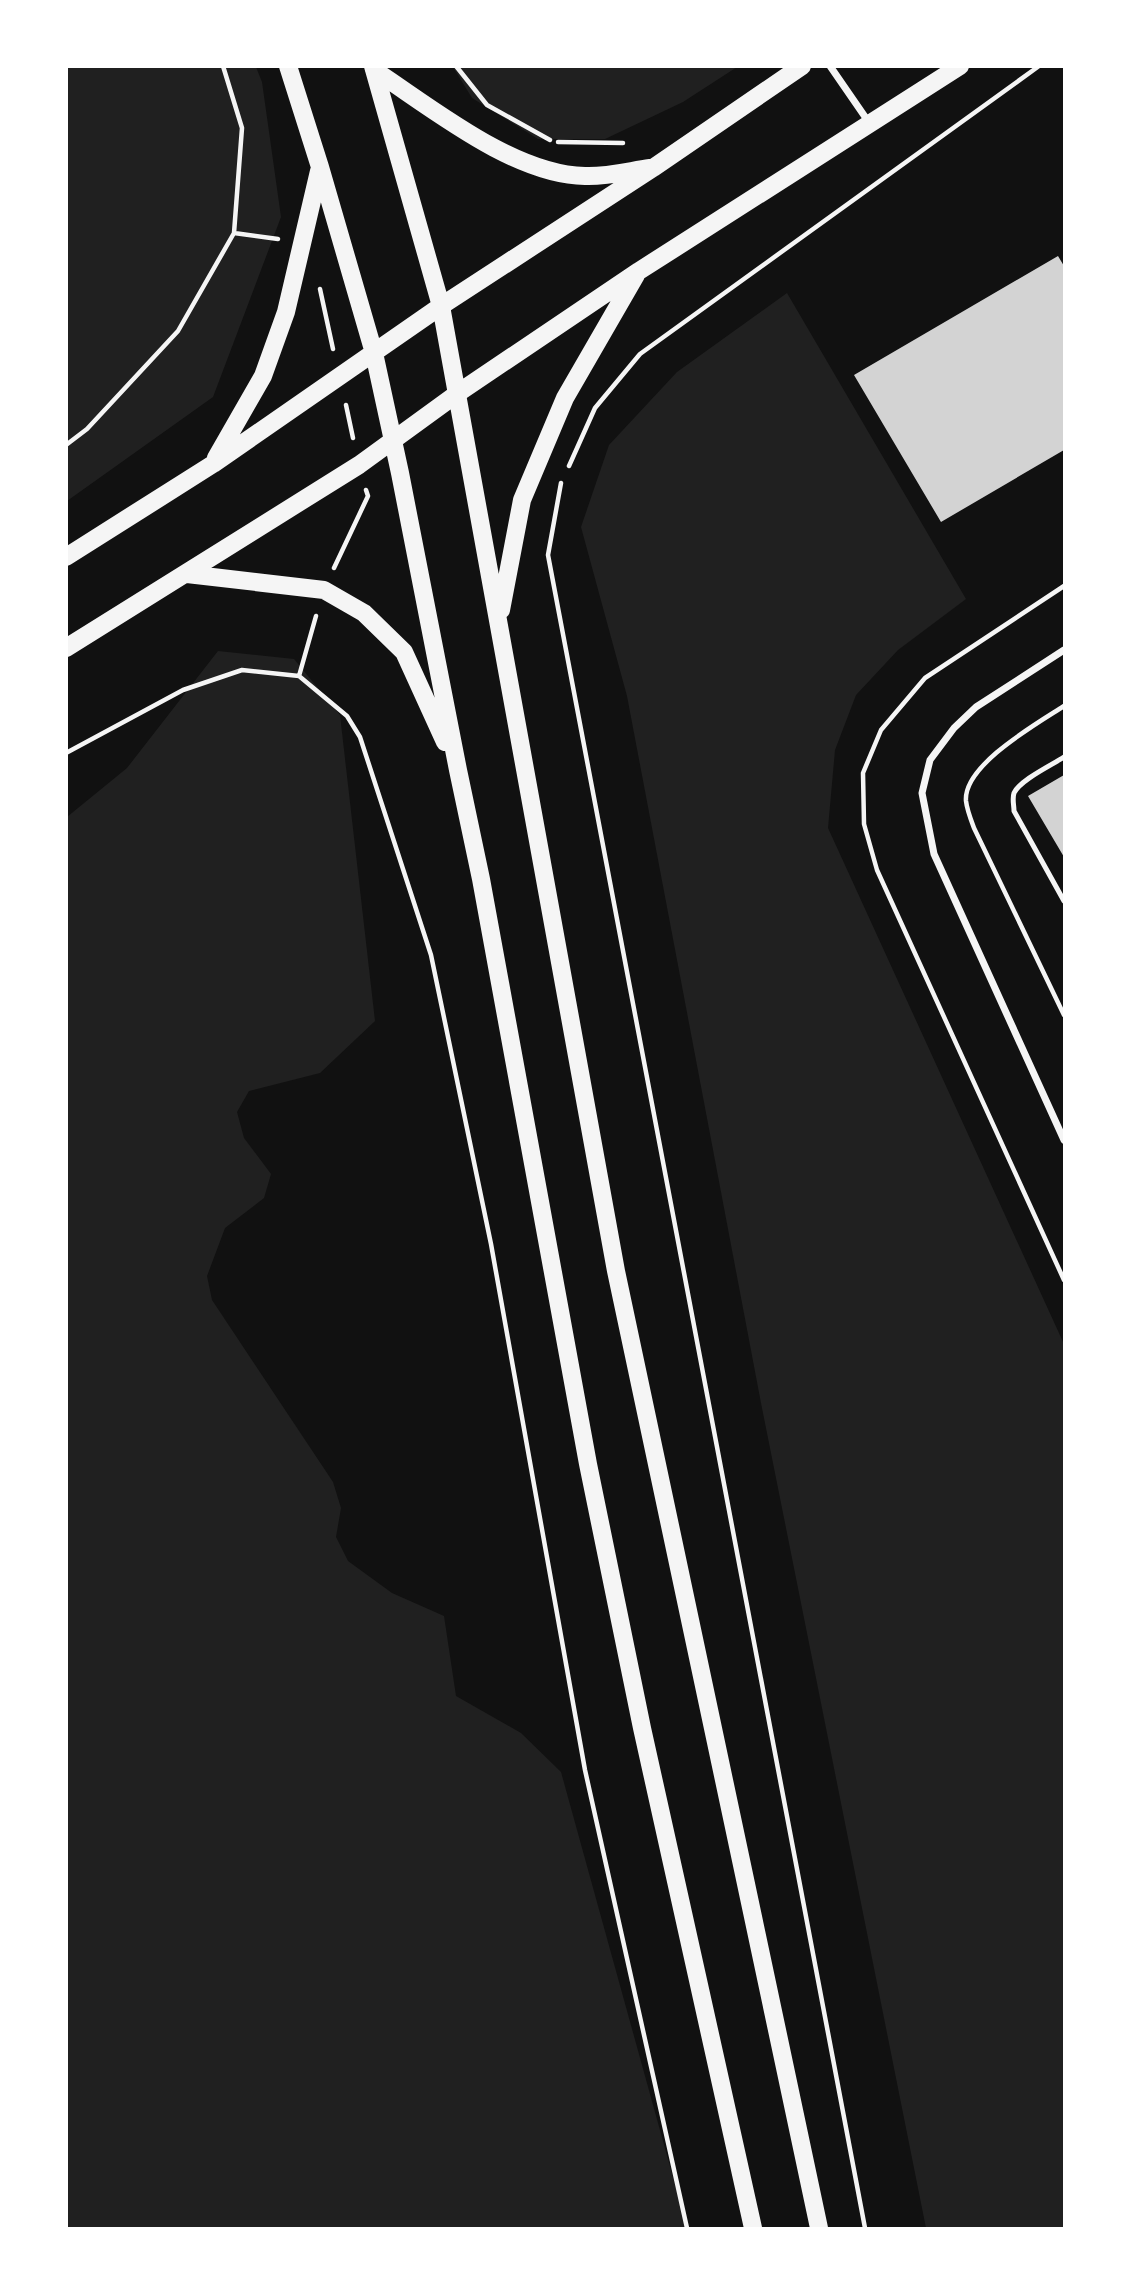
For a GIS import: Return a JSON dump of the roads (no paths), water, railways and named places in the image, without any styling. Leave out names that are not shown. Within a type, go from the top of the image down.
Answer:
[{"type":"main road","points":[[288,66],[374,353],[393,441],[481,879],[610,1569],[645,1741],[753,2228]]},
{"type":"main road","points":[[66,557],[213,464],[441,306],[653,168],[802,66]]},
{"type":"main road","points":[[66,648],[359,465],[458,393],[639,271],[961,66]]},
{"type":"main road","points":[[374,68],[474,136],[536,167],[585,176],[653,168]]},
{"type":"main road","points":[[374,68],[441,306],[616,1271],[819,2228]]},
{"type":"main road","points":[[213,464],[263,376],[286,312],[320,167]]},
{"type":"main road","points":[[499,620],[522,500],[565,398],[639,271]]},
{"type":"main road","points":[[187,574],[324,590],[365,613],[404,652],[458,770]]},
{"type":"street","points":[[830,66],[871,125]]},
{"type":"street","points":[[1065,650],[976,707],[954,728],[930,760],[922,793],[934,854],[1065,1140]]},
{"type":"lane","points":[[1065,757],[1025,781],[1015,792],[1013,800],[1014,810],[1065,901]]}]
